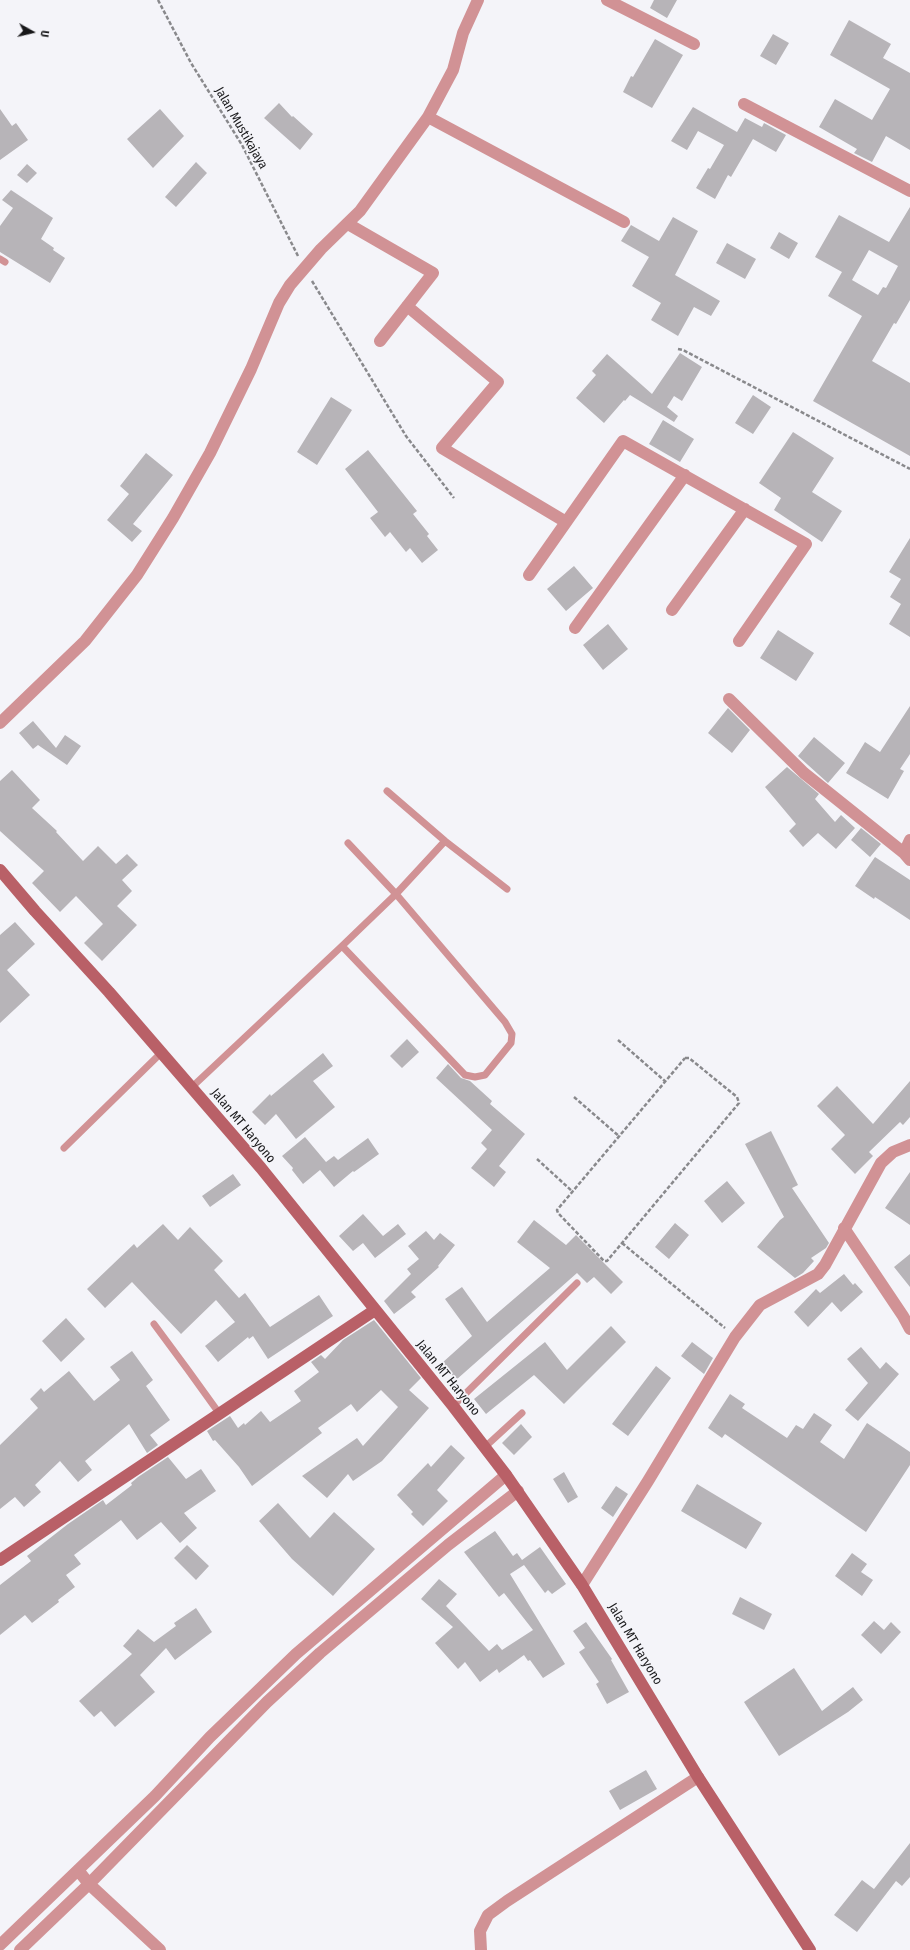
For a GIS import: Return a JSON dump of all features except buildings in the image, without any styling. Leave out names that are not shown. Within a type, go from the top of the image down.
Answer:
[{"type":"main road","name":"Jalan MT Haryono","points":[[0,870],[192,1087],[299,1213],[485,1446],[518,1491],[582,1586],[698,1777],[810,1950]]},
{"type":"main road","points":[[0,1560],[375,1310]]},
{"type":"street","points":[[0,723],[81,646],[137,575],[173,518],[210,453],[251,369],[279,303],[290,285],[321,249],[360,211],[428,117],[451,75],[463,33],[478,0]]},
{"type":"street","points":[[607,0],[694,44]]},
{"type":"street","points":[[744,104],[910,191]]},
{"type":"street","points":[[428,117],[624,222]]},
{"type":"street","points":[[348,224],[433,273],[380,341]]},
{"type":"street","points":[[407,306],[498,382],[442,448],[566,522]]},
{"type":"street","points":[[529,575],[623,441],[806,544],[739,641]]},
{"type":"street","points":[[575,628],[684,475]]},
{"type":"street","points":[[672,610],[745,509]]},
{"type":"street","points":[[729,699],[804,772],[907,856],[910,840]]},
{"type":"street","points":[[582,1586],[648,1481],[735,1336],[760,1305],[818,1274],[825,1266],[844,1228],[881,1163],[893,1152],[910,1145]]},
{"type":"street","points":[[844,1228],[903,1316],[910,1329]]},
{"type":"street","points":[[0,1945],[155,1796],[210,1737],[296,1654],[506,1475]]},
{"type":"street","points":[[20,1950],[89,1884],[220,1749],[320,1653],[448,1545],[518,1491]]},
{"type":"street","points":[[210,1737],[220,1749]]},
{"type":"street","points":[[480,1950],[480,1931],[488,1915],[507,1901],[698,1777]]},
{"type":"street","points":[[78,1870],[89,1884],[160,1950]]},
{"type":"lane","points":[[387,791],[445,841],[507,889]]},
{"type":"lane","points":[[192,1087],[396,894],[445,841]]},
{"type":"lane","points":[[342,946],[465,1075],[475,1077],[485,1075],[511,1043],[512,1039],[510,1029],[396,894],[348,843]]},
{"type":"lane","points":[[64,1148],[161,1053]]},
{"type":"lane","points":[[453,1406],[577,1283]]},
{"type":"lane","points":[[154,1324],[219,1414]]},
{"type":"lane","points":[[485,1446],[522,1413]]},
{"type":"path","name":"Jalan Mustikajaya","points":[[158,0],[191,63],[242,145],[304,269],[406,436],[454,498]]},
{"type":"path","points":[[678,349],[683,350],[910,469]]},
{"type":"path","points":[[618,1040],[666,1082]]},
{"type":"path","points":[[685,1058],[688,1058],[737,1097],[739,1104],[733,1114],[607,1261],[603,1261],[558,1213],[558,1210],[666,1082],[685,1058]]},
{"type":"path","points":[[574,1097],[620,1137]]},
{"type":"path","points":[[537,1159],[573,1192]]},
{"type":"path","points":[[622,1243],[735,1336]]}]
